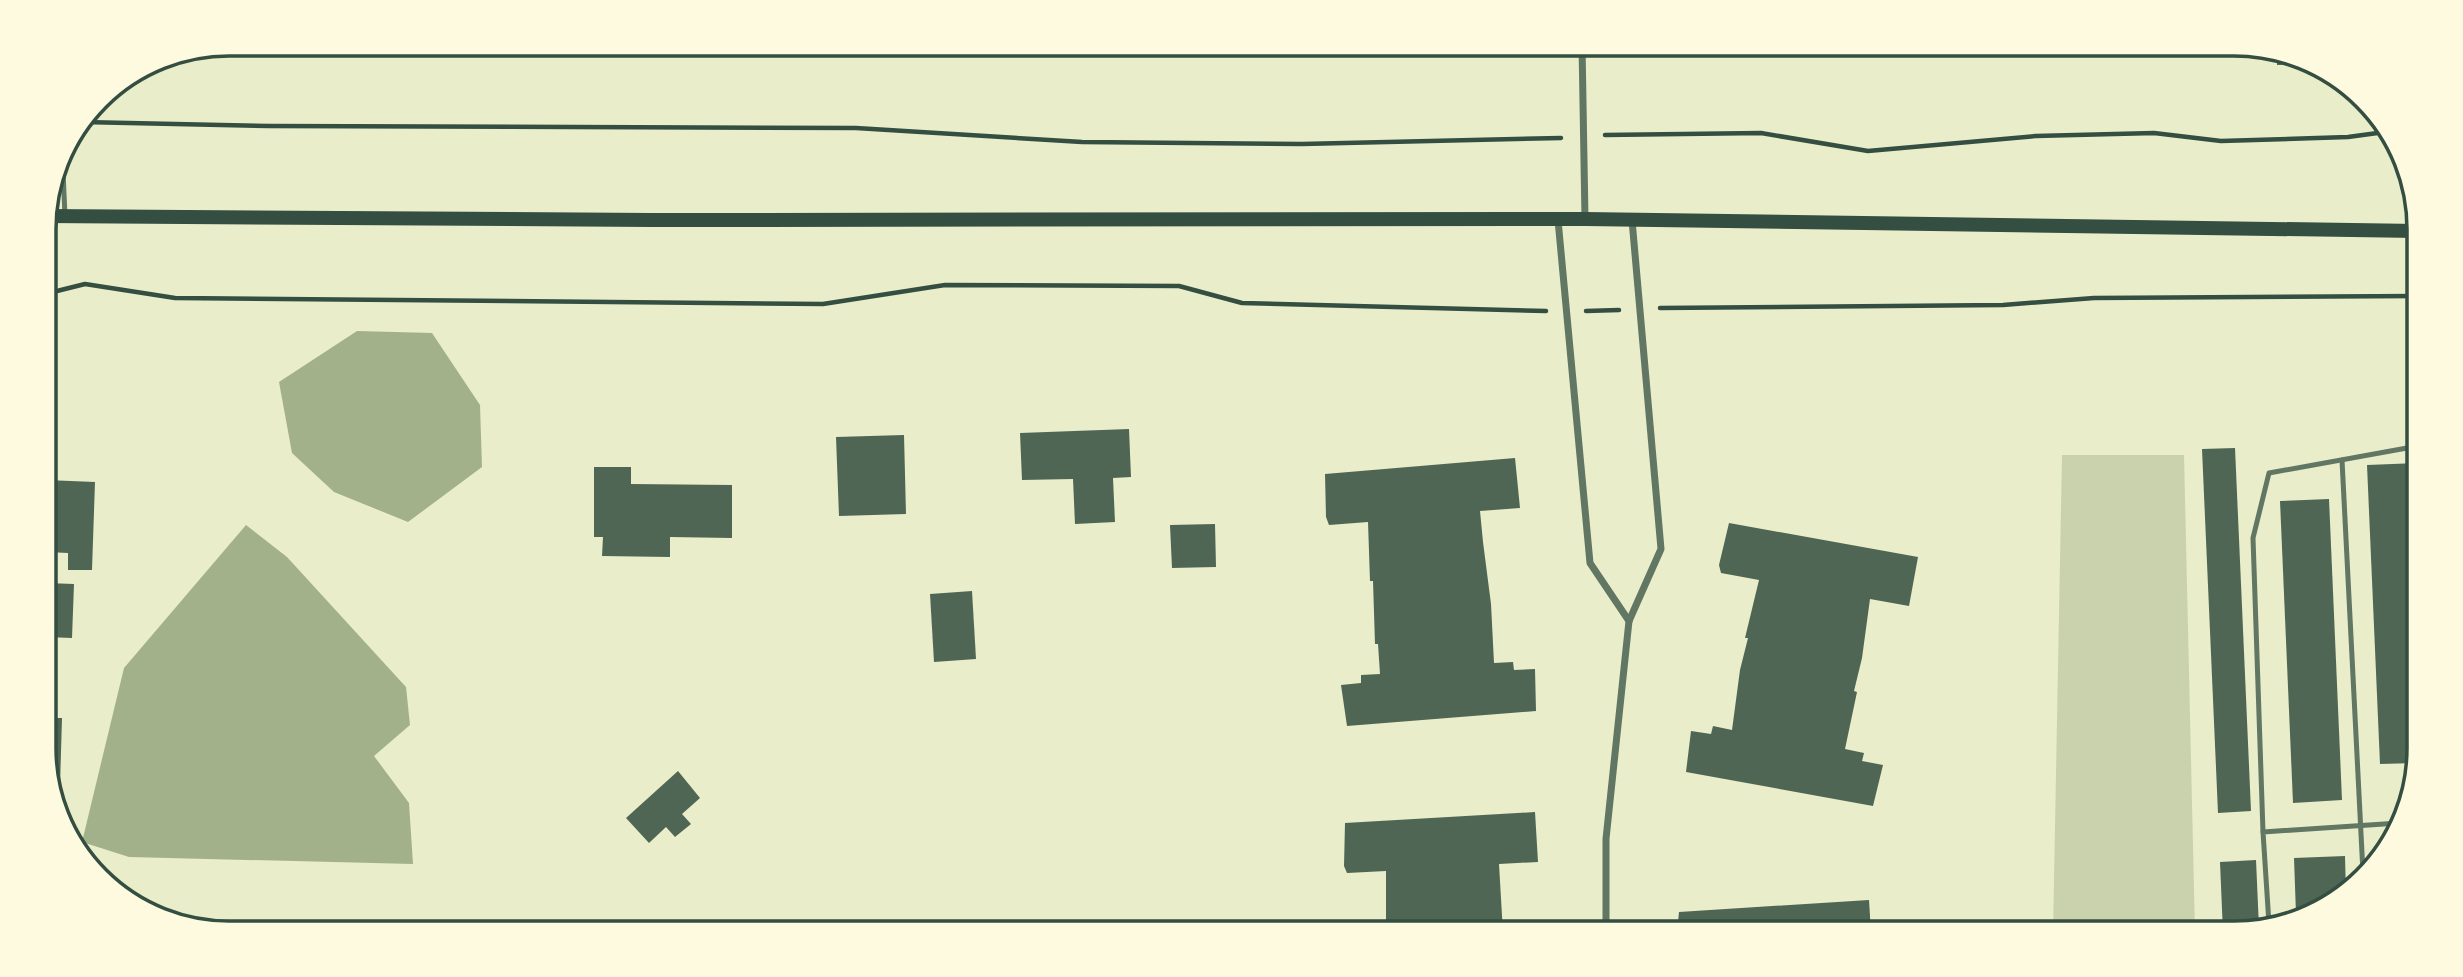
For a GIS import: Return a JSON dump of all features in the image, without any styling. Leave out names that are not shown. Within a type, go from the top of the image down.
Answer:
[{"type":"main road","points":[[56,216],[638,220],[1585,219],[2407,231]]},
{"type":"street","points":[[1582,56],[1585,219]]},
{"type":"street","points":[[1558,220],[1590,563],[1629,621]]},
{"type":"street","points":[[1606,921],[1606,839],[1629,621],[1661,549],[1632,220]]},
{"type":"lane","points":[[63,180],[65,216]]},
{"type":"lane","points":[[2269,918],[2253,538],[2269,473],[2407,448]]},
{"type":"lane","points":[[2342,460],[2362,864]]},
{"type":"lane","points":[[2263,832],[2390,823]]},
{"type":"path","points":[[93,122],[269,126],[856,128],[1092,142],[1302,144],[1761,133],[1868,151],[2036,136],[2154,133],[2221,141],[2348,137],[2378,133]]},
{"type":"path","points":[[56,291],[85,284],[175,298],[823,304],[945,285],[1179,286],[1242,303],[1567,311],[2003,305],[2094,298],[2407,296]]},
{"type":"shaded area","points":[[357,331],[432,333],[480,405],[482,467],[408,522],[334,492],[292,453],[279,382]]},
{"type":"shaded area","points":[[2062,455],[2184,455],[2195,921],[2053,921]]},
{"type":"shaded area","points":[[246,525],[287,557],[406,687],[410,725],[374,756],[409,803],[413,864],[129,857],[84,843],[83,840],[124,668]]},
{"type":"building","points":[[1129,429],[1131,477],[1113,478],[1115,522],[1075,524],[1073,479],[1022,480],[1020,433]]},
{"type":"building","points":[[904,435],[906,514],[839,516],[836,437]]},
{"type":"building","points":[[2235,448],[2251,811],[2218,813],[2202,449]]},
{"type":"building","points":[[1515,458],[1520,508],[1480,511],[1491,604],[1494,663],[1513,662],[1514,670],[1535,669],[1536,711],[1347,726],[1341,685],[1361,683],[1361,675],[1380,674],[1378,644],[1375,644],[1373,581],[1370,581],[1368,522],[1329,525],[1326,517],[1325,474]]},
{"type":"building","points":[[2407,463],[2406,763],[2380,764],[2367,465]]},
{"type":"building","points":[[594,467],[631,467],[631,484],[732,485],[732,538],[670,537],[670,557],[602,556],[603,537],[594,537]]},
{"type":"building","points":[[56,480],[95,482],[92,570],[68,570],[68,553],[56,552]]},
{"type":"building","points":[[2329,499],[2342,800],[2293,803],[2280,501]]},
{"type":"building","points":[[1729,523],[1918,557],[1909,606],[1870,599],[1862,658],[1854,691],[1857,692],[1845,749],[1864,753],[1862,761],[1883,765],[1873,806],[1686,772],[1691,731],[1711,734],[1713,726],[1732,730],[1740,670],[1748,638],[1745,638],[1759,580],[1721,573],[1719,565]]},
{"type":"building","points":[[1215,524],[1216,567],[1172,568],[1170,525]]},
{"type":"building","points":[[56,583],[74,584],[72,638],[56,637]]},
{"type":"building","points":[[972,591],[976,659],[934,662],[930,594]]},
{"type":"building","points":[[56,718],[62,718],[60,786],[57,771]]},
{"type":"building","points":[[678,771],[700,798],[682,814],[691,824],[675,837],[666,827],[649,843],[626,818]]},
{"type":"building","points":[[1535,812],[1538,862],[1499,864],[1502,921],[1386,921],[1386,871],[1347,873],[1344,866],[1345,823]]},
{"type":"building","points":[[2345,856],[2346,880],[2320,898],[2296,910],[2294,858]]},
{"type":"building","points":[[2256,860],[2259,919],[2222,921],[2220,862]]},
{"type":"building","points":[[1869,900],[1870,921],[1678,921],[1679,912]]}]
